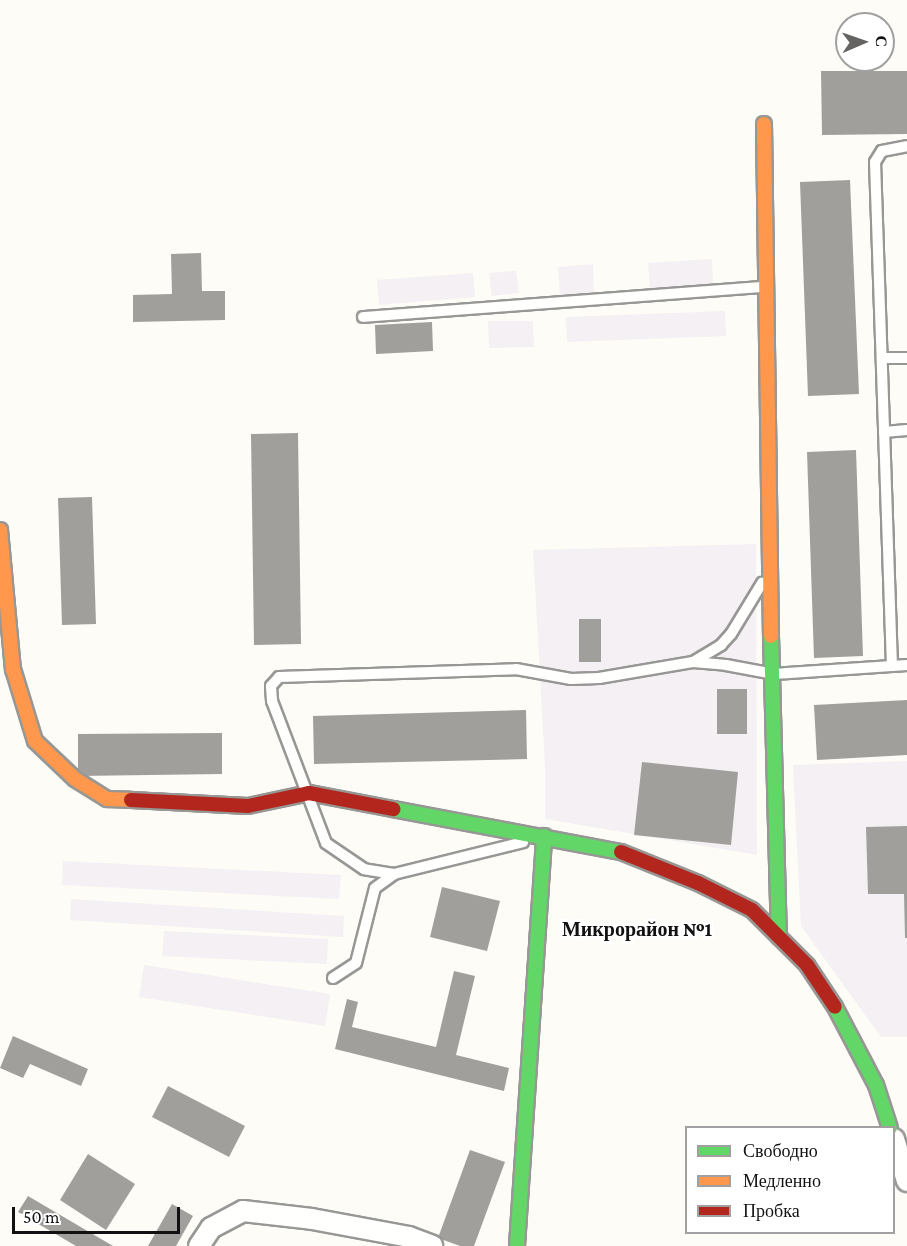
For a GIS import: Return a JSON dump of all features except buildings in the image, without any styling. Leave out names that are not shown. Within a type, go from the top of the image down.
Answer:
[{"type":"street","points":[[764,124],[769,572],[774,674],[778,937]]},
{"type":"street","points":[[0,530],[13,669],[35,741],[75,779],[107,799],[248,806],[309,793],[615,850],[698,883],[752,910],[807,965],[842,1017],[876,1085],[889,1126]]},
{"type":"street","points":[[517,1246],[544,836]]},
{"type":"street","points":[[895,1142],[907,1181]]},
{"type":"street","points":[[200,1246],[210,1228],[243,1211],[322,1221],[409,1237],[432,1246]]},
{"type":"lane","points":[[892,666],[875,162],[882,151],[907,146]]},
{"type":"lane","points":[[363,317],[767,287]]},
{"type":"lane","points":[[882,358],[907,358]]},
{"type":"lane","points":[[885,432],[907,430]]},
{"type":"lane","points":[[693,662],[721,645],[731,634],[769,572]]},
{"type":"lane","points":[[394,874],[364,869],[326,843],[309,793],[272,701],[272,686],[279,677],[516,669],[571,679],[599,678],[693,662],[774,674],[907,665]]},
{"type":"lane","points":[[333,978],[356,963],[375,888],[394,874],[544,836]]},
{"type":"shaded area","points":[[712,259],[713,285],[650,289],[648,263]]},
{"type":"shaded area","points":[[593,264],[594,294],[560,296],[558,267]]},
{"type":"shaded area","points":[[516,271],[519,293],[492,296],[489,273]]},
{"type":"shaded area","points":[[473,273],[475,297],[379,305],[377,280]]},
{"type":"shaded area","points":[[725,311],[726,336],[567,342],[566,317]]},
{"type":"shaded area","points":[[488,321],[533,321],[534,347],[489,348]]},
{"type":"shaded area","points":[[756,544],[757,855],[545,819],[545,766],[533,550]]},
{"type":"shaded area","points":[[907,761],[907,1037],[881,1037],[801,926],[793,765]]},
{"type":"shaded area","points":[[63,861],[341,875],[339,899],[62,885]]},
{"type":"shaded area","points":[[71,899],[344,916],[343,937],[70,920]]},
{"type":"shaded area","points":[[164,931],[328,939],[327,964],[162,956]]},
{"type":"shaded area","points":[[144,965],[330,994],[325,1026],[139,997]]},
{"type":"traffic: fast","points":[[771,636],[779,937]]},
{"type":"traffic: fast","points":[[393,809],[621,852]]},
{"type":"traffic: fast","points":[[517,1246],[544,836]]},
{"type":"traffic: fast","points":[[835,1007],[876,1085],[889,1126]]},
{"type":"traffic: slow","points":[[764,124],[771,636]]},
{"type":"traffic: slow","points":[[0,530],[13,669],[35,741],[75,779],[107,799],[131,800]]},
{"type":"traffic: jam","points":[[131,800],[248,806],[309,793],[393,809]]},
{"type":"traffic: jam","points":[[621,852],[698,883],[752,910],[807,965],[835,1007]]},
{"type":"district","name":"Микрорайон №1","points":[[637,929]]}]
